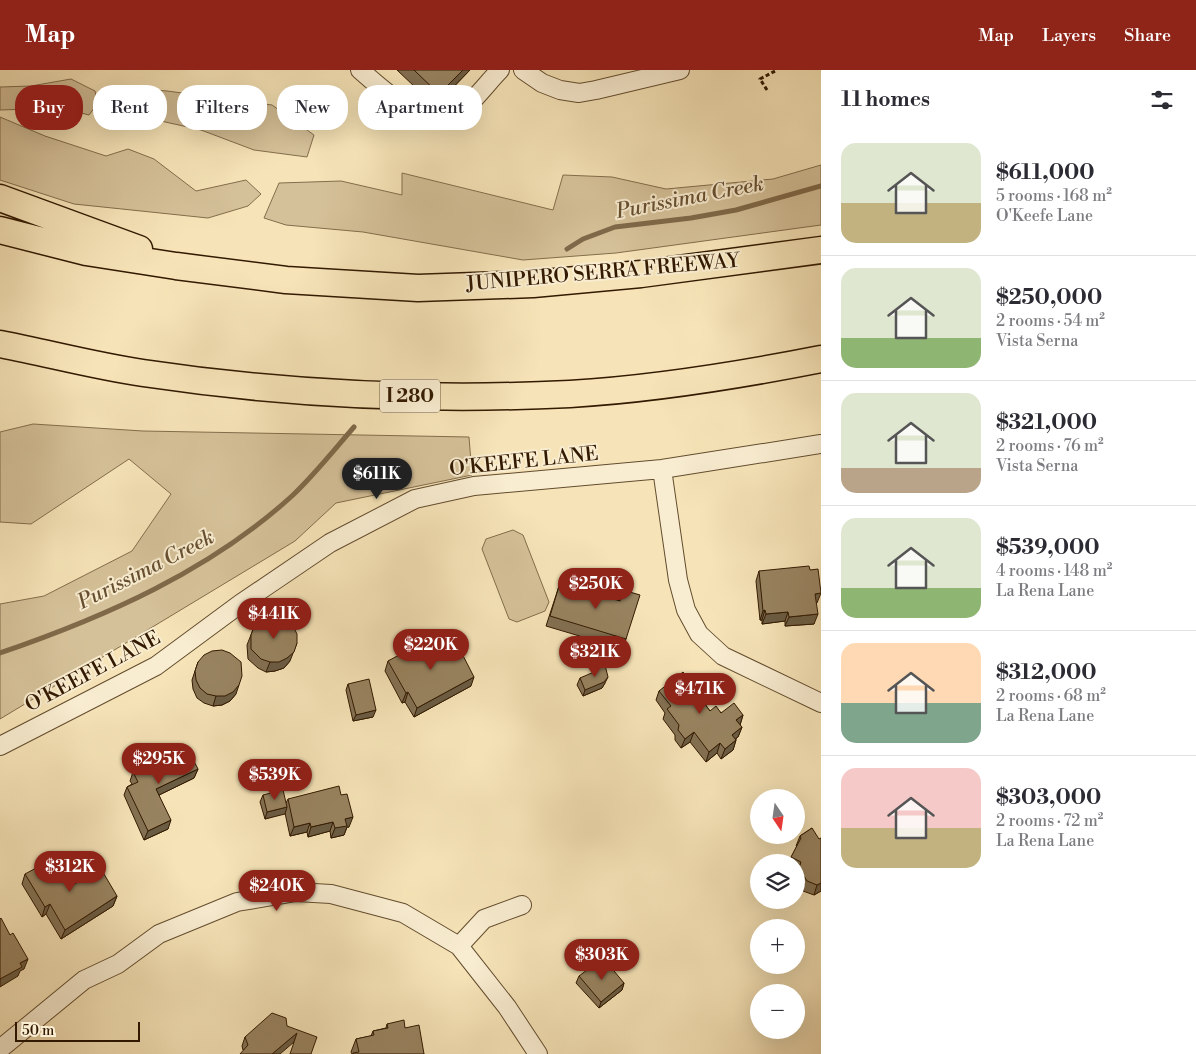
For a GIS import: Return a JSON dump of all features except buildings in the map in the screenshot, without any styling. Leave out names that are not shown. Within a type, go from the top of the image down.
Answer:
[{"type":"highway","points":[[0,198],[136,248],[176,266]]},
{"type":"highway","name":"JUNIPERO SERRA FREEWAY","points":[[0,230],[86,252],[176,266],[286,280],[418,288],[533,284],[641,274],[821,250]]},
{"type":"highway","name":"I 280","points":[[0,344],[141,372],[251,386],[358,395],[464,397],[572,394],[676,383],[783,367],[821,359]]},
{"type":"street","points":[[360,70],[415,113],[427,119],[440,120],[452,118],[462,111],[500,70]]},
{"type":"street","points":[[523,70],[542,83],[560,90],[579,93],[680,70]]},
{"type":"street","name":"O'KEEFE LANE","points":[[0,746],[156,666],[240,604],[330,543],[415,499],[474,486],[662,469],[821,444]]},
{"type":"street","points":[[662,469],[678,580],[686,610],[699,634],[723,656],[821,703]]},
{"type":"street","points":[[0,1049],[84,980],[118,964],[159,934],[237,902],[296,892],[331,894],[403,912],[459,946],[507,1007],[538,1054]]},
{"type":"street","points":[[459,946],[484,919],[522,905]]},
{"type":"path","points":[[767,90],[760,79],[777,70]]},
{"type":"shaded area","points":[[71,79],[83,85],[37,85]]},
{"type":"shaded area","points":[[83,85],[93,90],[93,110],[89,115],[83,113]]},
{"type":"shaded area","points":[[0,87],[15,87],[15,110],[0,110]]},
{"type":"shaded area","points":[[167,91],[177,92],[177,125],[167,122]]},
{"type":"shaded area","points":[[267,104],[277,109],[277,130],[307,130],[314,135],[307,157],[254,150],[201,130],[267,130]]},
{"type":"shaded area","points":[[0,117],[15,123],[15,130],[31,130],[106,156],[128,149],[154,159],[196,191],[246,180],[261,194],[248,206],[208,218],[74,204],[0,180]]},
{"type":"shaded area","points":[[821,165],[821,225],[616,253],[523,260],[363,232],[286,225],[264,218],[279,183],[341,181],[402,195],[402,173],[553,210],[563,175],[612,177],[666,189],[773,179]]},
{"type":"shaded area","points":[[33,424],[143,431],[469,437],[472,475],[336,503],[295,541],[0,719],[0,604],[44,596],[132,551],[171,494],[129,459],[31,524],[0,522],[0,432]]},
{"type":"shaded area","points":[[513,530],[523,535],[549,602],[545,611],[517,622],[509,619],[482,549],[486,539]]},
{"type":"waterway","name":"Purissima Creek","points":[[567,249],[583,239],[615,227],[691,218],[736,210],[821,186]]},
{"type":"waterway","name":"Purissima Creek","points":[[0,653],[78,624],[117,607],[192,569],[227,547],[293,495],[354,427]]}]
